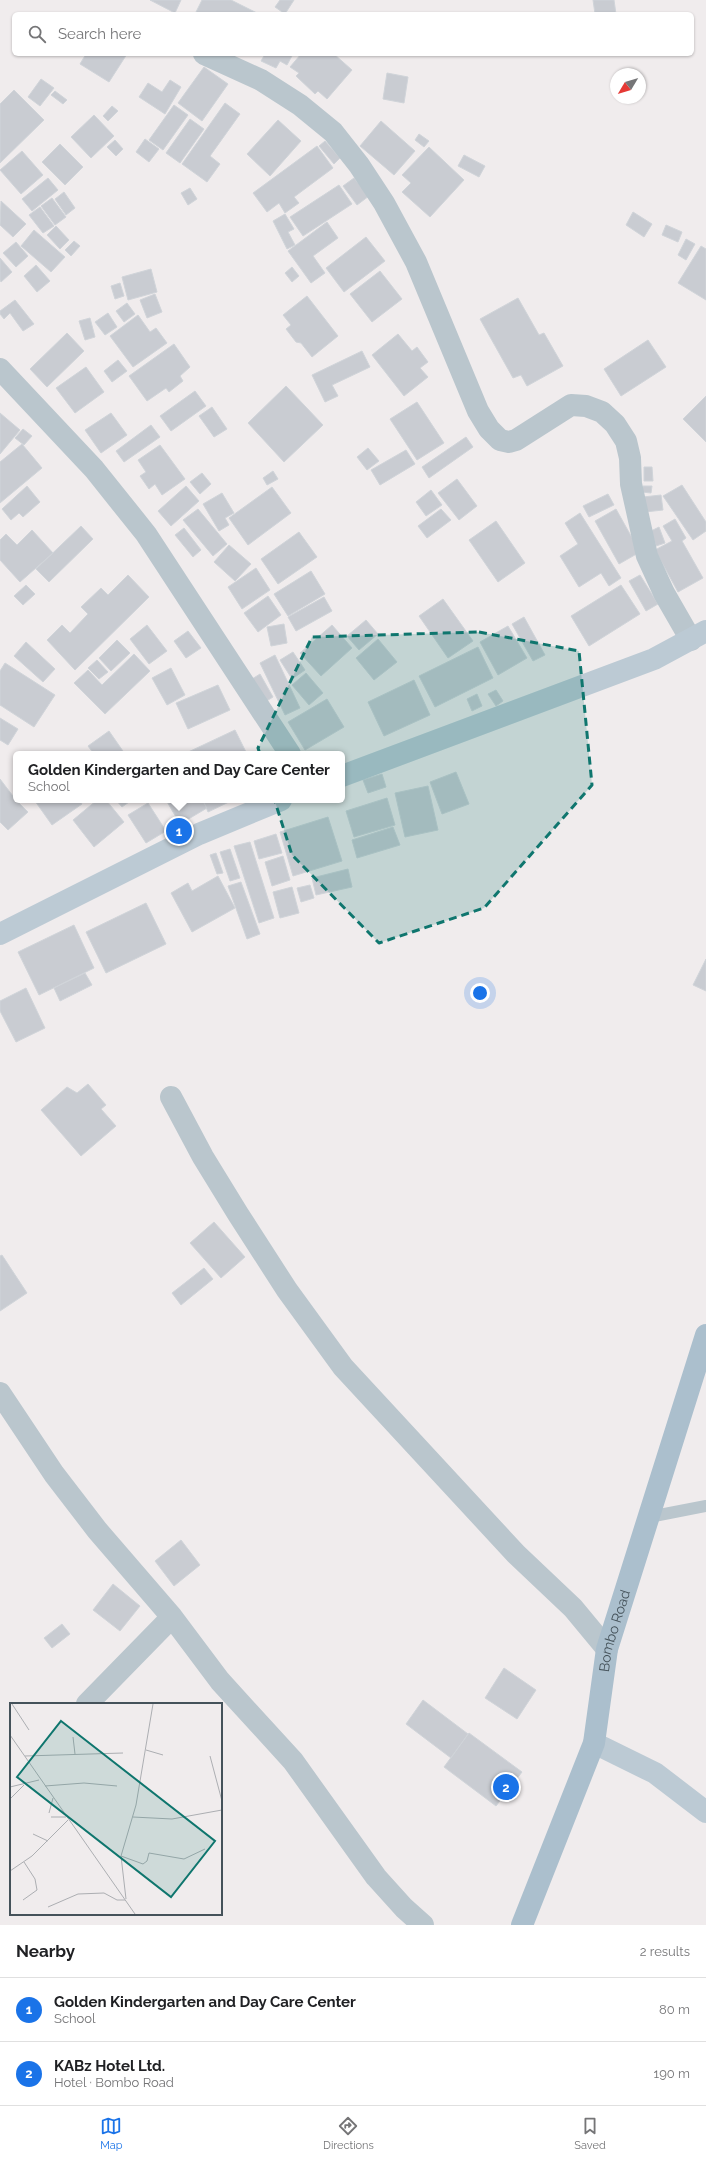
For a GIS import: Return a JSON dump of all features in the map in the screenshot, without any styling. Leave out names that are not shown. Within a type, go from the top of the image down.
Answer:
[{"type":"main road","name":"Bombo Road","points":[[522,1925],[594,1743],[607,1649],[706,1335]]},
{"type":"street","points":[[208,56],[261,80],[300,105],[333,132],[359,165],[384,204],[416,262],[478,411],[494,435],[500,440],[509,442],[516,440],[571,405],[586,406],[602,412],[615,424],[626,441],[630,458],[631,484],[647,556],[664,593],[699,635],[654,659],[345,775]]},
{"type":"street","points":[[0,370],[94,469],[146,534],[288,751]]},
{"type":"street","points":[[0,934],[198,834],[274,803]]},
{"type":"street","points":[[171,1097],[203,1157],[238,1214],[287,1290],[343,1367],[516,1554],[573,1608],[607,1649]]},
{"type":"street","points":[[0,1393],[54,1474],[97,1530],[172,1617],[220,1681],[294,1761],[376,1877],[404,1908],[423,1925]]},
{"type":"street","points":[[88,1703],[172,1617]]},
{"type":"street","points":[[594,1743],[655,1773],[706,1812]]},
{"type":"lane","points":[[649,1517],[706,1506]]},
{"type":"highlighted area","points":[[479,632],[579,651],[592,785],[484,908],[379,943],[292,855],[258,748],[312,637]]},
{"type":"building","points":[[150,0],[181,0],[175,12]]},
{"type":"building","points":[[202,0],[231,0],[255,12],[196,12]]},
{"type":"building","points":[[280,0],[294,0],[286,12],[282,12],[275,7]]},
{"type":"building","points":[[593,0],[614,0],[616,12],[595,12]]},
{"type":"building","points":[[85,56],[126,56],[109,82],[80,64]]},
{"type":"building","points":[[264,56],[292,56],[287,65],[280,61],[276,68],[261,61]]},
{"type":"building","points":[[299,56],[336,56],[352,70],[327,99],[318,91],[315,94],[296,76],[299,73],[290,67]]},
{"type":"building","points":[[204,67],[228,84],[202,121],[178,103]]},
{"type":"building","points":[[387,73],[408,77],[404,103],[383,99]]},
{"type":"building","points":[[41,79],[54,88],[40,106],[28,97]]},
{"type":"building","points":[[170,80],[181,87],[165,114],[139,97],[148,83],[162,92]]},
{"type":"building","points":[[14,90],[44,120],[0,163],[0,104]]},
{"type":"building","points":[[55,91],[67,100],[63,104],[51,95]]},
{"type":"building","points":[[225,103],[240,114],[210,156],[220,164],[207,182],[182,164]]},
{"type":"building","points":[[174,105],[188,115],[163,150],[149,140]]},
{"type":"building","points":[[112,106],[118,111],[108,121],[103,116]]},
{"type":"building","points":[[94,115],[114,136],[91,158],[71,137]]},
{"type":"building","points":[[190,119],[204,129],[180,163],[166,153]]},
{"type":"building","points":[[278,120],[301,141],[270,176],[247,154]]},
{"type":"building","points":[[381,121],[415,151],[394,175],[360,146]]},
{"type":"building","points":[[419,134],[429,141],[424,147],[415,140]]},
{"type":"building","points":[[145,139],[159,149],[149,162],[136,152]]},
{"type":"building","points":[[115,140],[123,149],[116,156],[107,147]]},
{"type":"building","points":[[325,141],[340,158],[334,164],[319,146]]},
{"type":"building","points":[[60,144],[83,167],[65,185],[42,162]]},
{"type":"building","points":[[317,146],[333,168],[294,197],[299,203],[285,213],[279,203],[267,212],[253,193]]},
{"type":"building","points":[[429,147],[464,180],[430,217],[402,192],[411,183],[402,175]]},
{"type":"building","points":[[22,151],[43,175],[21,194],[0,170]]},
{"type":"building","points":[[464,155],[485,166],[479,177],[458,166]]},
{"type":"building","points":[[48,178],[58,190],[32,211],[22,199]]},
{"type":"building","points":[[354,178],[369,196],[357,205],[343,186]]},
{"type":"building","points":[[339,185],[352,204],[303,236],[290,217]]},
{"type":"building","points":[[190,188],[197,199],[188,205],[181,193]]},
{"type":"building","points":[[64,192],[75,208],[66,215],[55,199]]},
{"type":"building","points":[[52,198],[66,217],[55,225],[41,206]]},
{"type":"building","points":[[1,201],[26,224],[13,237],[0,225]]},
{"type":"building","points":[[40,207],[54,226],[43,233],[29,215]]},
{"type":"building","points":[[633,212],[652,224],[644,237],[626,225]]},
{"type":"building","points":[[285,214],[294,229],[288,232],[295,245],[287,249],[273,221]]},
{"type":"building","points":[[327,222],[338,238],[313,256],[325,273],[311,283],[288,251]]},
{"type":"building","points":[[666,225],[682,232],[678,242],[662,235]]},
{"type":"building","points":[[56,226],[69,240],[60,249],[47,235]]},
{"type":"building","points":[[34,230],[65,257],[51,272],[21,246]]},
{"type":"building","points":[[366,237],[385,261],[344,292],[326,268]]},
{"type":"building","points":[[686,239],[695,244],[686,260],[678,255]]},
{"type":"building","points":[[74,241],[80,246],[71,256],[65,250]]},
{"type":"building","points":[[16,242],[28,256],[16,267],[3,253]]},
{"type":"building","points":[[701,246],[706,249],[706,300],[678,283]]},
{"type":"building","points":[[0,258],[12,272],[1,282],[0,280]]},
{"type":"building","points":[[36,265],[50,281],[37,292],[24,276]]},
{"type":"building","points":[[292,267],[299,276],[292,282],[285,273]]},
{"type":"building","points":[[151,269],[157,292],[128,300],[122,277]]},
{"type":"building","points":[[380,271],[402,299],[372,322],[350,294]]},
{"type":"building","points":[[120,283],[124,296],[115,299],[111,286]]},
{"type":"building","points":[[155,294],[162,312],[147,318],[140,300]]},
{"type":"building","points":[[307,296],[338,336],[312,357],[301,343],[296,342],[286,329],[291,325],[283,315]]},
{"type":"building","points":[[518,298],[539,335],[544,333],[563,366],[527,386],[521,375],[513,378],[480,319]]},
{"type":"building","points":[[15,300],[34,324],[23,331],[10,313],[4,319],[0,314],[0,311]]},
{"type":"building","points":[[127,303],[135,314],[124,322],[116,311]]},
{"type":"building","points":[[108,313],[117,327],[105,335],[95,322]]},
{"type":"building","points":[[138,315],[150,332],[156,328],[167,343],[133,367],[110,336]]},
{"type":"building","points":[[90,318],[95,337],[85,340],[79,321]]},
{"type":"building","points":[[67,333],[84,351],[47,387],[30,369]]},
{"type":"building","points":[[398,334],[412,351],[417,347],[428,362],[420,368],[428,377],[404,396],[372,355]]},
{"type":"building","points":[[648,340],[666,367],[621,396],[604,369]]},
{"type":"building","points":[[174,344],[190,367],[180,376],[183,381],[169,392],[166,388],[147,401],[129,376]]},
{"type":"building","points":[[362,351],[370,367],[332,385],[338,396],[325,402],[312,375]]},
{"type":"building","points":[[118,360],[127,371],[112,382],[104,371]]},
{"type":"building","points":[[86,367],[104,392],[75,413],[56,388]]},
{"type":"building","points":[[286,386],[323,425],[284,462],[248,423]]},
{"type":"building","points":[[195,391],[206,406],[171,431],[160,416]]},
{"type":"building","points":[[706,396],[706,442],[683,419]]},
{"type":"building","points":[[417,402],[444,443],[417,460],[390,419]]},
{"type":"building","points":[[212,407],[227,429],[214,437],[199,416]]},
{"type":"building","points":[[0,413],[20,430],[0,454]]},
{"type":"building","points":[[111,413],[127,435],[101,453],[85,430]]},
{"type":"building","points":[[151,425],[160,437],[124,462],[116,451]]},
{"type":"building","points":[[23,429],[32,436],[24,445],[15,438]]},
{"type":"building","points":[[466,437],[473,447],[429,478],[422,467]]},
{"type":"building","points":[[22,444],[42,468],[0,503],[0,462]]},
{"type":"building","points":[[160,445],[185,479],[162,495],[155,484],[149,489],[140,476],[146,472],[138,460]]},
{"type":"building","points":[[368,448],[379,461],[367,470],[357,457]]},
{"type":"building","points":[[406,450],[415,464],[380,485],[371,470]]},
{"type":"building","points":[[644,467],[652,467],[653,481],[644,481]]},
{"type":"building","points":[[273,471],[278,479],[267,485],[263,478]]},
{"type":"building","points":[[202,473],[211,484],[200,494],[190,482]]},
{"type":"building","points":[[457,479],[477,506],[459,520],[438,493]]},
{"type":"building","points":[[682,485],[706,522],[706,531],[693,540],[663,496]]},
{"type":"building","points":[[27,486],[40,502],[23,517],[19,513],[11,520],[2,509]]},
{"type":"building","points":[[186,486],[199,501],[171,526],[158,511]]},
{"type":"building","points":[[643,486],[652,486],[651,493],[642,492]]},
{"type":"building","points":[[272,487],[291,513],[248,545],[229,518]]},
{"type":"building","points":[[431,490],[442,505],[426,516],[416,502]]},
{"type":"building","points":[[222,493],[234,513],[225,518],[229,525],[219,531],[203,504]]},
{"type":"building","points":[[608,494],[614,505],[589,517],[583,506]]},
{"type":"building","points":[[661,495],[663,510],[645,512],[643,497]]},
{"type":"building","points":[[198,509],[227,544],[213,556],[183,520]]},
{"type":"building","points":[[441,509],[451,520],[427,538],[418,526]]},
{"type":"building","points":[[616,509],[640,552],[619,564],[595,521]]},
{"type":"building","points":[[580,513],[621,578],[609,586],[601,573],[579,587],[560,556],[578,544],[565,523]]},
{"type":"building","points":[[675,519],[686,538],[682,541],[703,578],[678,592],[655,550],[672,541],[663,526]]},
{"type":"building","points":[[496,521],[525,563],[498,582],[469,540]]},
{"type":"building","points":[[81,526],[93,539],[49,582],[36,569]]},
{"type":"building","points":[[659,527],[665,543],[656,546],[651,531]]},
{"type":"building","points":[[184,528],[201,550],[193,557],[175,535]]},
{"type":"building","points":[[32,530],[53,553],[20,582],[0,560],[0,540],[6,534],[17,545]]},
{"type":"building","points":[[299,532],[317,557],[278,584],[261,559]]},
{"type":"building","points":[[229,545],[251,564],[235,581],[214,562]]},
{"type":"building","points":[[256,568],[270,590],[242,609],[228,587]]},
{"type":"building","points":[[311,571],[325,594],[288,616],[274,594]]},
{"type":"building","points":[[128,575],[149,597],[75,670],[47,640],[62,625],[70,633],[88,614],[81,607],[101,588],[108,595]]},
{"type":"building","points":[[640,575],[658,604],[646,611],[629,581]]},
{"type":"building","points":[[26,585],[35,594],[23,605],[14,596]]},
{"type":"building","points":[[621,585],[640,614],[589,646],[571,616]]},
{"type":"building","points":[[268,596],[281,615],[258,632],[244,613]]},
{"type":"building","points":[[324,597],[332,611],[296,631],[288,617]]},
{"type":"building","points":[[443,599],[473,641],[448,658],[419,616]]},
{"type":"building","points":[[524,617],[545,655],[533,661],[512,624]]},
{"type":"building","points":[[366,620],[378,634],[359,650],[347,636]]},
{"type":"building","points":[[284,624],[287,643],[271,646],[267,627]]},
{"type":"building","points":[[147,625],[167,651],[149,664],[130,639]]},
{"type":"building","points":[[332,625],[352,648],[321,676],[300,653]]},
{"type":"building","points":[[508,626],[527,658],[498,675],[480,642]]},
{"type":"building","points":[[188,631],[201,648],[186,658],[174,641]]},
{"type":"building","points":[[378,639],[397,662],[374,680],[356,658]]},
{"type":"building","points":[[117,640],[130,653],[111,671],[99,658]]},
{"type":"building","points":[[26,642],[55,669],[43,682],[14,656]]},
{"type":"building","points":[[478,647],[493,678],[435,707],[419,676]]},
{"type":"building","points":[[293,652],[305,670],[292,679],[280,660]]},
{"type":"building","points":[[134,654],[150,671],[105,714],[74,683],[88,670],[102,685]]},
{"type":"building","points":[[275,655],[300,708],[285,715],[260,663]]},
{"type":"building","points":[[97,660],[108,672],[99,679],[88,668]]},
{"type":"building","points":[[5,663],[55,695],[34,727],[0,705],[0,671]]},
{"type":"building","points":[[171,668],[185,695],[167,705],[152,678]]},
{"type":"building","points":[[306,673],[323,693],[309,705],[292,685]]},
{"type":"building","points":[[260,674],[273,697],[265,702],[252,679]]},
{"type":"building","points":[[414,680],[430,715],[384,736],[368,702]]},
{"type":"building","points":[[218,685],[230,710],[188,729],[176,703]]},
{"type":"building","points":[[496,690],[503,701],[496,706],[488,694]]},
{"type":"building","points":[[477,694],[482,706],[472,711],[467,699]]},
{"type":"building","points":[[327,699],[344,727],[305,750],[288,722]]},
{"type":"building","points":[[0,718],[18,729],[8,745],[0,740]]},
{"type":"building","points":[[235,730],[246,751],[190,751]]},
{"type":"building","points":[[109,731],[123,751],[92,751],[88,746]]},
{"type":"building","points":[[456,772],[469,804],[442,814],[430,782]]},
{"type":"building","points":[[382,774],[386,787],[368,793],[363,780]]},
{"type":"building","points":[[0,779],[13,796],[13,803],[19,803],[28,812],[8,830],[0,822]]},
{"type":"building","points":[[428,786],[438,830],[405,837],[395,793]]},
{"type":"building","points":[[387,798],[395,825],[354,837],[346,811]]},
{"type":"building","points":[[36,803],[82,804],[52,825]]},
{"type":"building","points":[[93,803],[108,803],[124,822],[94,847],[73,820]]},
{"type":"building","points":[[119,803],[128,803],[122,807]]},
{"type":"building","points":[[148,803],[166,831],[146,843],[128,815]]},
{"type":"building","points":[[168,803],[204,803],[207,808],[180,824]]},
{"type":"building","points":[[204,803],[227,803],[208,812]]},
{"type":"building","points":[[328,817],[342,861],[293,876],[280,832]]},
{"type":"building","points":[[393,827],[400,845],[357,858],[352,840]]},
{"type":"building","points":[[276,834],[282,853],[259,859],[254,841]]},
{"type":"building","points":[[250,842],[274,918],[259,923],[234,846]]},
{"type":"building","points":[[230,849],[240,878],[230,881],[220,852]]},
{"type":"building","points":[[216,853],[223,873],[217,874],[210,855]]},
{"type":"building","points":[[283,856],[290,880],[272,886],[265,862]]},
{"type":"building","points":[[348,869],[352,887],[316,895],[312,878]]},
{"type":"building","points":[[218,876],[235,908],[192,932],[171,893],[188,883],[192,891]]},
{"type":"building","points":[[241,882],[260,934],[247,939],[228,886]]},
{"type":"building","points":[[310,885],[314,898],[301,902],[297,888]]},
{"type":"building","points":[[292,887],[299,913],[280,918],[273,892]]},
{"type":"building","points":[[146,903],[166,944],[106,973],[86,932]]},
{"type":"building","points":[[74,925],[94,968],[39,995],[18,952]]},
{"type":"building","points":[[706,959],[706,991],[693,985]]},
{"type":"building","points":[[85,973],[92,985],[60,1001],[54,988]]},
{"type":"building","points":[[26,988],[45,1028],[16,1042],[0,1011],[0,1001]]},
{"type":"building","points":[[88,1084],[106,1105],[101,1109],[116,1126],[81,1156],[41,1110],[67,1087],[77,1093]]},
{"type":"building","points":[[214,1222],[245,1257],[221,1278],[190,1243]]},
{"type":"building","points":[[2,1255],[27,1293],[0,1311],[0,1256]]},
{"type":"building","points":[[204,1268],[213,1279],[181,1305],[172,1293]]},
{"type":"building","points":[[181,1540],[200,1565],[174,1586],[155,1561]]},
{"type":"building","points":[[113,1584],[140,1606],[120,1631],[93,1610]]},
{"type":"building","points":[[62,1624],[70,1634],[52,1648],[44,1638]]},
{"type":"building","points":[[504,1668],[536,1690],[517,1719],[485,1698]]},
{"type":"building","points":[[423,1700],[468,1734],[451,1758],[406,1724]]},
{"type":"building","points":[[469,1733],[522,1772],[496,1806],[444,1767]]},
{"type":"place","name":"Golden Kindergarten and Day Care Center","points":[[179,831]]},
{"type":"place","name":"KABz Hotel Ltd.","points":[[506,1787]]}]
